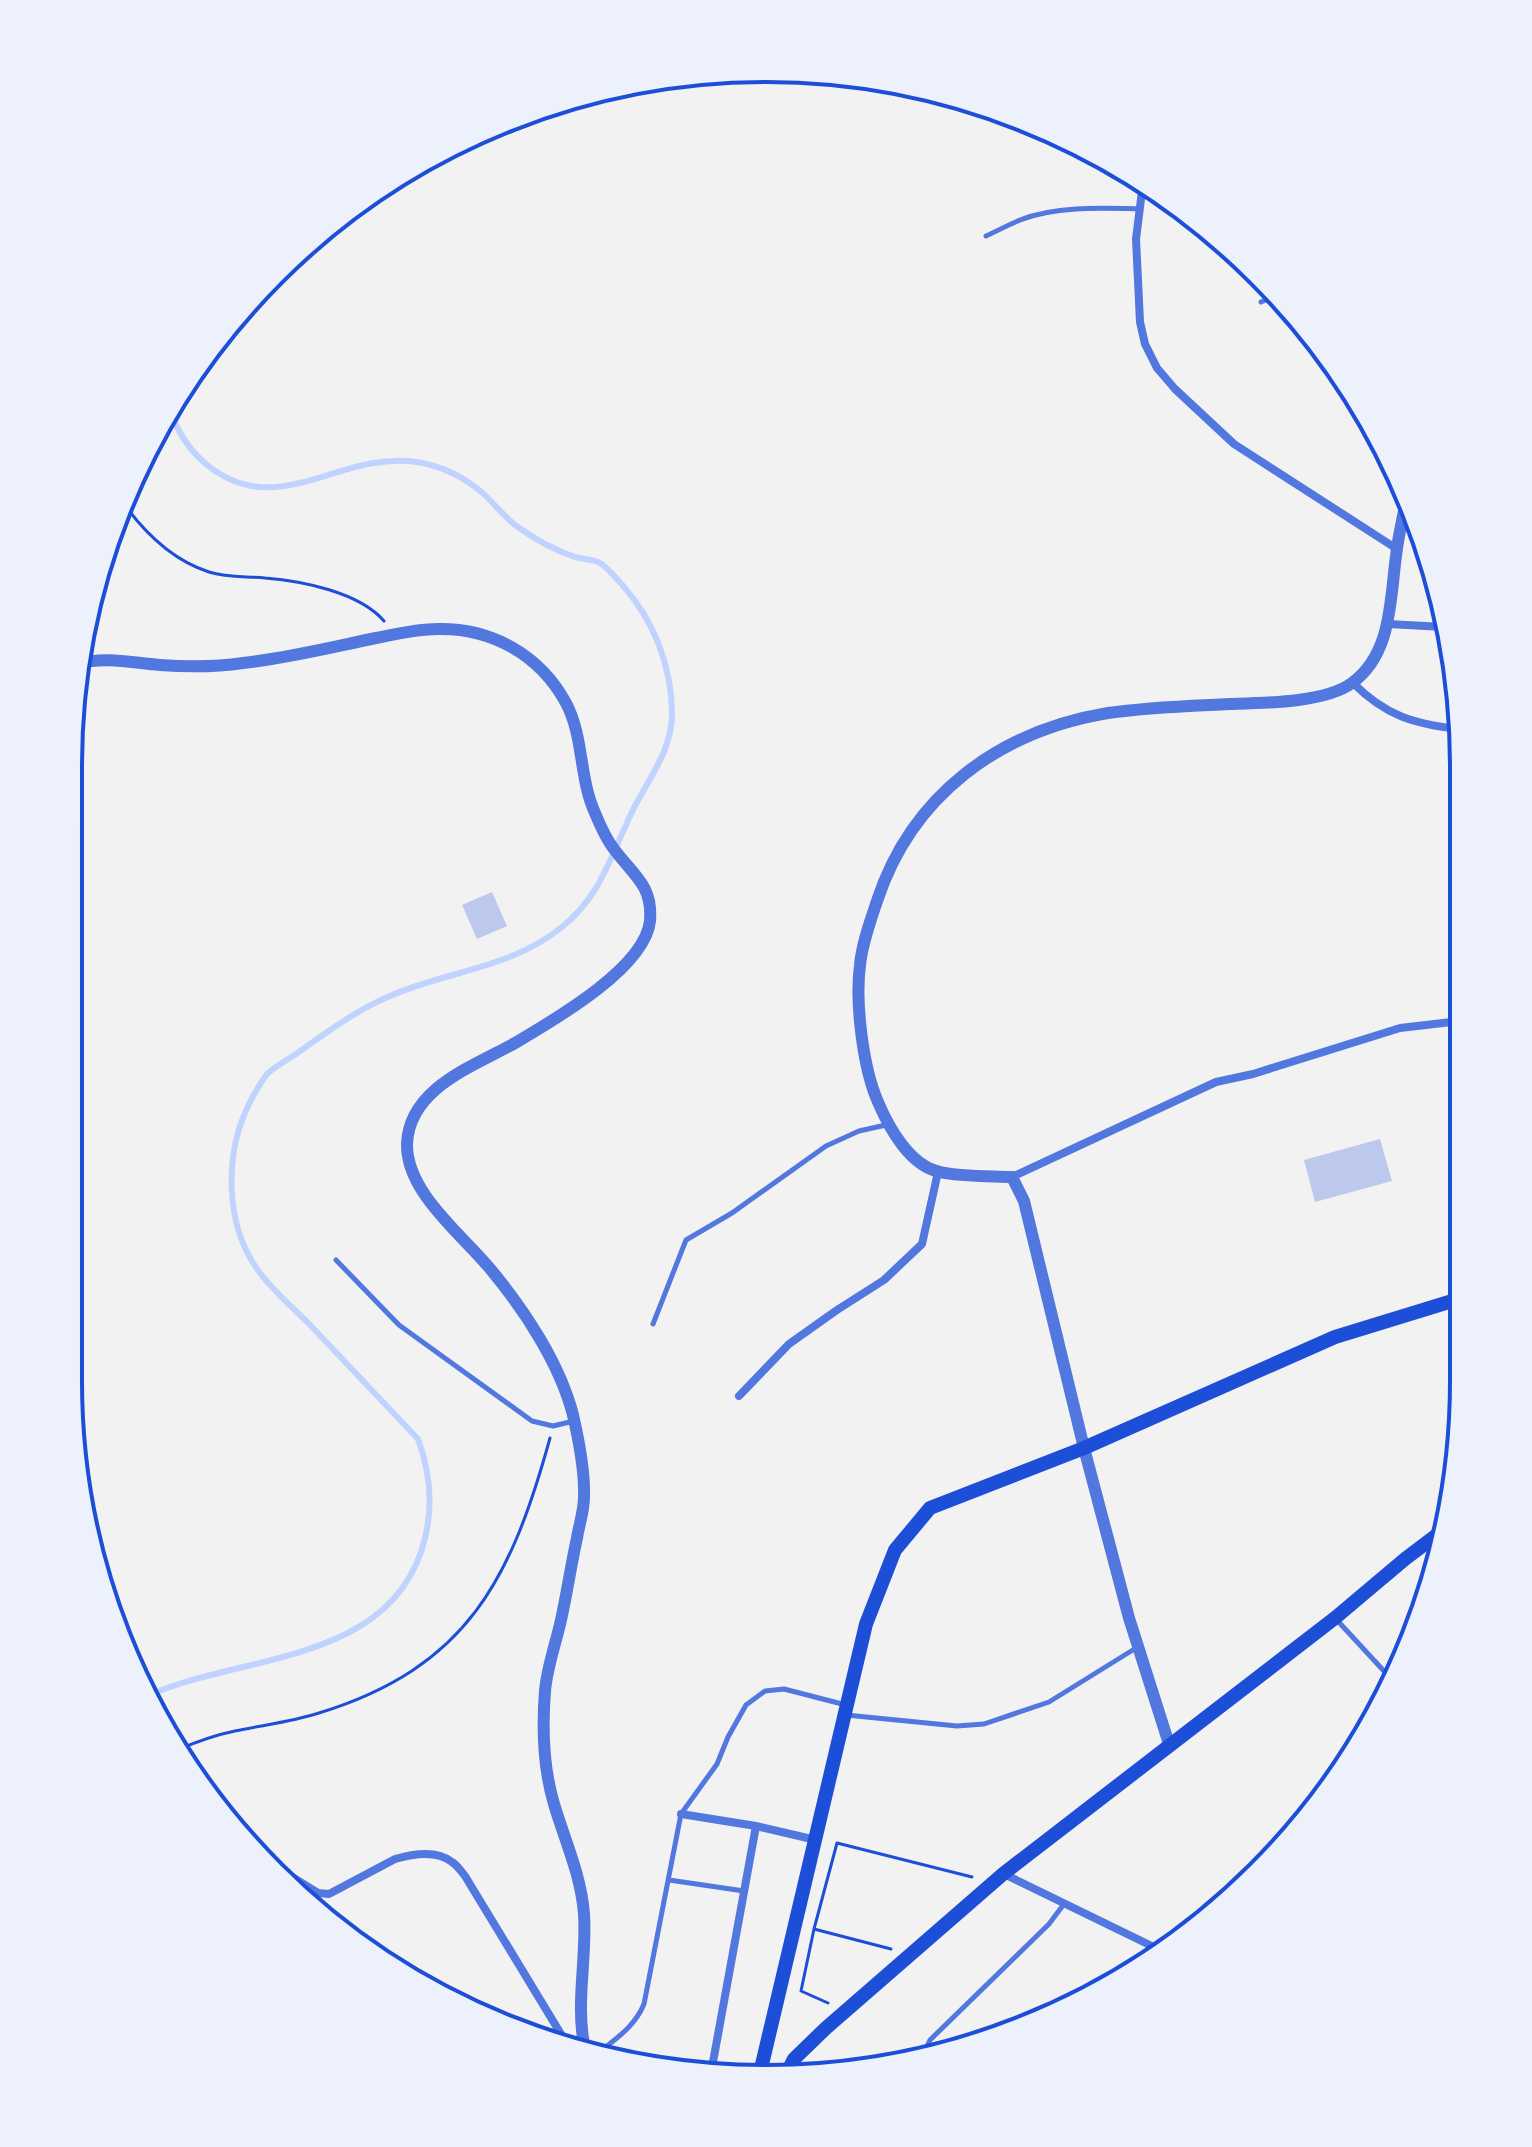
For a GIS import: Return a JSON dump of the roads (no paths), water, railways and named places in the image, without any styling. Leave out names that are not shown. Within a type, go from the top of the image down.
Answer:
[{"type":"main road","points":[[762,2065],[866,1624],[895,1550],[930,1508],[1084,1448],[1335,1337],[1450,1302]]},
{"type":"main road","points":[[791,2064],[826,2028],[1003,1874],[1335,1618],[1431,1539]]},
{"type":"street","points":[[1142,194],[1136,239],[1140,322],[1145,344],[1157,368],[1234,444],[1397,549]]},
{"type":"street","points":[[1403,517],[1388,624],[1381,646],[1370,665],[1353,683],[1334,693],[1270,703],[1168,707],[1108,713],[1064,723],[994,754],[960,778],[930,805],[884,878],[859,966],[859,1007],[864,1053],[875,1096],[887,1125],[902,1146],[920,1162],[938,1172],[1012,1177],[1216,1082],[1253,1074],[1400,1028],[1450,1022]]},
{"type":"street","points":[[1388,624],[1436,627]]},
{"type":"street","points":[[91,661],[216,666],[440,629],[478,634],[508,644],[535,662],[557,687],[578,735],[589,800],[613,847],[644,883],[650,917],[646,937],[635,955],[615,976],[584,998],[520,1040],[444,1082],[424,1100],[411,1120],[407,1140],[414,1177],[432,1203],[492,1270],[539,1338],[560,1378],[574,1421],[584,1500],[545,1685],[543,1731],[545,1768],[574,1862],[584,1918],[583,2040]]},
{"type":"street","points":[[1353,683],[1376,703],[1402,718],[1449,728]]},
{"type":"street","points":[[739,1396],[789,1344],[884,1280],[922,1244],[938,1172]]},
{"type":"street","points":[[1012,1177],[1024,1201],[1084,1448],[1138,1647],[1169,1744]]},
{"type":"street","points":[[681,1814],[756,1826],[816,1840]]},
{"type":"street","points":[[713,2063],[756,1826]]},
{"type":"street","points":[[302,1883],[318,1893],[329,1894],[395,1859],[427,1855],[450,1860],[465,1876],[561,2033]]},
{"type":"street","points":[[1003,1874],[1152,1946]]},
{"type":"lane","points":[[986,236],[1023,219],[1048,213],[1107,208],[1140,209]]},
{"type":"lane","points":[[1261,302],[1266,300]]},
{"type":"lane","points":[[653,1324],[686,1240],[732,1213],[826,1146],[859,1131],[887,1125]]},
{"type":"lane","points":[[336,1260],[399,1325],[532,1421],[553,1426],[574,1421]]},
{"type":"lane","points":[[1335,1618],[1385,1672]]},
{"type":"lane","points":[[607,2046],[629,2028],[644,2004],[681,1814],[717,1764],[746,1705],[758,1695],[784,1689],[846,1710],[957,1726],[984,1724],[1049,1702],[1138,1647]]},
{"type":"lane","points":[[669,1880],[744,1891]]},
{"type":"lane","points":[[927,2046],[1049,1924],[1065,1903]]},
{"type":"waterway","points":[[157,1692],[306,1650],[343,1635],[376,1616],[402,1588],[421,1552],[428,1524],[429,1481],[418,1439],[272,1288],[248,1254],[234,1212],[232,1166],[241,1122],[250,1102],[271,1070],[365,1008],[412,988],[522,952],[543,941],[575,915],[604,874],[658,764],[668,739],[672,711],[668,677],[659,645],[635,600],[615,577],[600,563],[567,554],[529,534],[462,478],[426,464],[388,461],[309,481],[258,487],[232,480],[206,464],[183,438],[175,423]]}]
